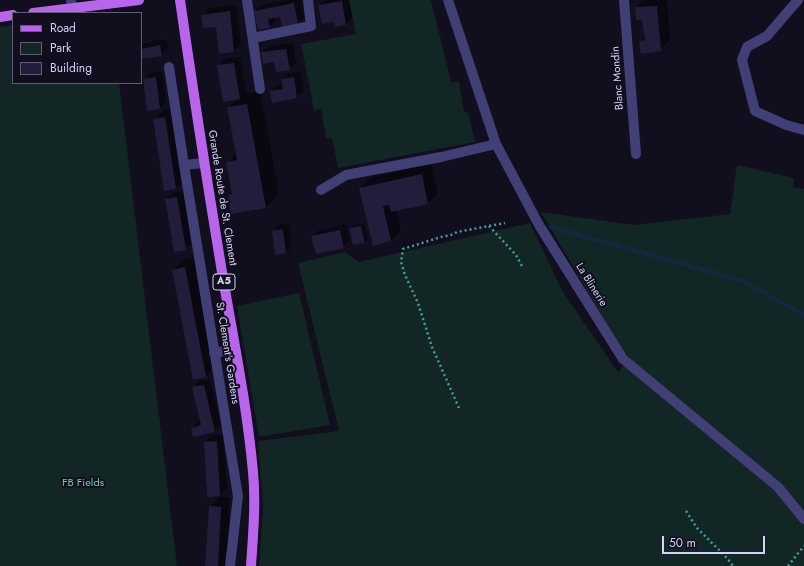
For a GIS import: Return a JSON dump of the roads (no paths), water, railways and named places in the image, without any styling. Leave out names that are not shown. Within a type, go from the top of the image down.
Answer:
[{"type":"main road","points":[[37,12],[71,4],[139,0]]},
{"type":"main road","name":"Grande Route de St. Clement","points":[[180,0],[204,163],[244,397],[253,474],[254,504],[251,566]]},
{"type":"main road","points":[[0,17],[12,15]]},
{"type":"street","points":[[247,0],[260,89]]},
{"type":"street","points":[[252,38],[311,26],[308,0]]},
{"type":"street","name":"La Blinerie","points":[[448,0],[496,144],[539,225],[623,359],[778,487],[804,519]]},
{"type":"street","name":"Blanc Mondin","points":[[624,0],[636,154]]},
{"type":"street","points":[[798,0],[767,36],[747,47],[742,60],[755,111],[786,125],[804,130]]},
{"type":"street","name":"St. Clement's Gardens","points":[[169,66],[238,496],[230,566]]},
{"type":"street","points":[[321,190],[346,175],[496,144]]},
{"type":"street","points":[[184,165],[204,163]]},
{"type":"street","points":[[214,353],[235,349]]},
{"type":"waterway","points":[[551,227],[743,281],[804,315]]},
{"type":"park label","name":"FB Fields","points":[[83,483]]}]
